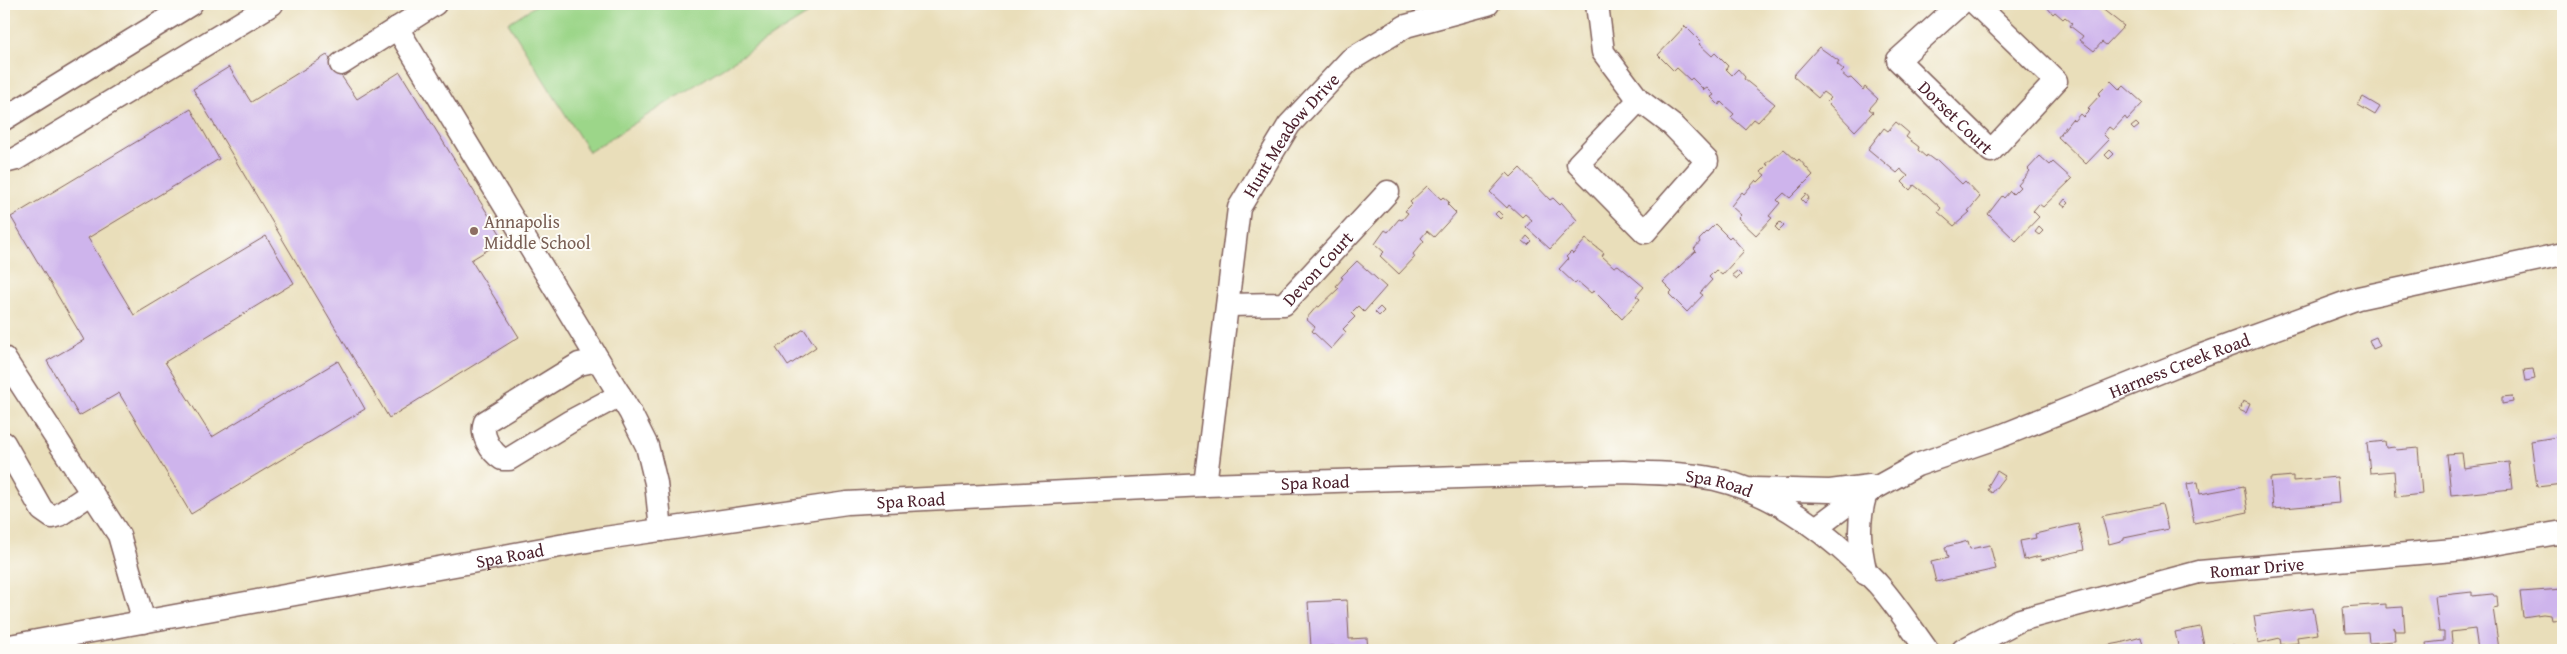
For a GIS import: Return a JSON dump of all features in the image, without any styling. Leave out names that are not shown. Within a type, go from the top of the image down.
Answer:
[{"type":"street","points":[[4,119],[191,4]]},
{"type":"street","points":[[4,162],[16,159],[272,4]]},
{"type":"street","points":[[341,64],[435,4]]},
{"type":"street","name":"Hunt Meadow Drive","points":[[1205,485],[1239,208],[1289,125],[1350,60],[1406,26],[1488,4]]},
{"type":"street","points":[[1597,4],[1603,52],[1639,100],[1672,125],[1707,161],[1645,232],[1578,164],[1639,100]]},
{"type":"street","name":"Dorset Court","points":[[1960,4],[1898,60],[1991,151],[2056,81],[1976,4]]},
{"type":"street","points":[[397,28],[620,395],[647,446],[656,483],[661,530]]},
{"type":"street","name":"Devon Court","points":[[1228,305],[1284,304],[1388,192]]},
{"type":"street","name":"Harness Creek Road","points":[[1816,528],[1873,489],[1917,465],[2001,436],[2197,357],[2358,298],[2563,254]]},
{"type":"street","points":[[4,358],[119,535],[144,622]]},
{"type":"street","points":[[598,360],[579,364],[485,422],[483,434],[502,460],[509,459],[570,421],[620,395]]},
{"type":"street","points":[[4,443],[42,510],[52,517],[59,515],[92,493]]},
{"type":"street","name":"Spa Road","points":[[4,647],[598,539],[847,503],[1205,485],[1623,472],[1671,474],[1715,479],[1768,500],[1816,528],[1877,584],[1928,650]]},
{"type":"street","points":[[1740,488],[1794,492],[1873,489],[1858,526],[1859,544],[1866,574]]},
{"type":"street","name":"Romar Drive","points":[[1963,650],[2020,620],[2199,572],[2466,549],[2563,532]]},
{"type":"green space","points":[[538,4],[824,4],[589,152],[508,23]]},
{"type":"building","points":[[2044,4],[2096,4],[2124,26],[2106,45],[2102,42],[2094,51],[2080,40],[2083,36],[2070,26],[2072,23],[2065,17],[2063,19],[2055,12],[2053,14]]},
{"type":"building","points":[[1685,26],[1701,42],[1699,44],[1712,56],[1715,53],[1728,66],[1726,69],[1732,75],[1738,69],[1745,77],[1744,79],[1775,104],[1758,122],[1754,119],[1745,129],[1731,117],[1734,114],[1721,102],[1719,105],[1711,97],[1714,95],[1707,88],[1704,90],[1692,78],[1690,80],[1677,68],[1674,71],[1658,55]]},
{"type":"building","points":[[1819,47],[1839,61],[1837,64],[1844,70],[1841,73],[1848,79],[1851,78],[1863,90],[1865,87],[1878,99],[1869,109],[1873,112],[1855,131],[1827,102],[1831,98],[1823,92],[1818,98],[1793,76]]},
{"type":"building","points":[[327,55],[357,99],[400,72],[504,240],[471,260],[519,337],[389,418],[193,89],[229,67],[251,102]]},
{"type":"building","points":[[2111,81],[2120,90],[2124,86],[2143,103],[2127,120],[2125,117],[2113,130],[2109,127],[2103,134],[2109,140],[2086,164],[2058,137],[2072,119],[2074,121],[2080,114],[2083,117],[2090,110],[2088,108],[2100,95],[2098,94]]},
{"type":"building","points":[[2363,97],[2380,107],[2375,115],[2358,105]]},
{"type":"building","points":[[191,109],[219,159],[88,238],[134,315],[266,236],[294,283],[165,362],[212,437],[338,361],[365,409],[191,514],[119,393],[79,416],[47,361],[84,340],[11,217]]},
{"type":"building","points":[[1896,122],[1909,133],[1906,137],[1919,147],[1918,150],[1926,157],[1927,155],[1935,161],[1937,160],[1962,184],[1965,181],[1980,197],[1968,211],[1970,212],[1954,226],[1938,212],[1941,208],[1928,196],[1914,185],[1910,190],[1902,182],[1908,176],[1901,169],[1897,173],[1868,149],[1884,128],[1888,131]]},
{"type":"building","points":[[2136,123],[2139,126],[2134,130],[2131,127]]},
{"type":"building","points":[[1784,149],[1797,161],[1799,159],[1813,175],[1790,198],[1784,193],[1777,200],[1780,203],[1769,216],[1772,218],[1756,235],[1738,218],[1741,215],[1731,206],[1742,192],[1744,194],[1756,180],[1758,182],[1765,175],[1761,172],[1768,165],[1766,164]]},
{"type":"building","points":[[2110,150],[2114,154],[2109,159],[2105,155]]},
{"type":"building","points":[[2040,156],[2050,165],[2053,162],[2072,179],[2043,207],[2039,204],[2033,211],[2039,217],[2016,241],[1988,214],[2002,196],[2004,198],[2010,191],[2013,194],[2020,187],[2018,185],[2030,171],[2028,169]]},
{"type":"building","points":[[1520,168],[1550,200],[1553,198],[1560,205],[1562,203],[1577,220],[1550,249],[1526,227],[1532,220],[1525,214],[1522,217],[1509,205],[1507,208],[1490,192],[1507,173],[1511,177]]},
{"type":"building","points":[[1427,186],[1441,199],[1443,197],[1449,202],[1447,204],[1456,213],[1434,237],[1427,231],[1421,238],[1424,241],[1413,254],[1415,257],[1399,274],[1380,256],[1384,252],[1375,244],[1385,230],[1388,232],[1399,219],[1402,220],[1408,213],[1405,211],[1412,204],[1410,202]]},
{"type":"building","points":[[1806,194],[1809,198],[1805,203],[1801,199]]},
{"type":"building","points":[[2065,199],[2069,203],[2065,207],[2061,204]]},
{"type":"building","points":[[1498,211],[1503,216],[1500,219],[1495,214]]},
{"type":"building","points":[[1780,222],[1784,226],[1779,231],[1775,227]]},
{"type":"building","points":[[1715,224],[1729,238],[1731,236],[1744,251],[1722,275],[1716,270],[1709,277],[1712,280],[1700,293],[1703,295],[1687,312],[1669,294],[1672,291],[1663,282],[1696,251],[1694,249],[1700,242],[1699,240]]},
{"type":"building","points":[[2039,227],[2043,231],[2039,235],[2035,232]]},
{"type":"building","points":[[1527,236],[1532,241],[1528,245],[1523,241]]},
{"type":"building","points":[[1586,239],[1604,253],[1602,256],[1614,267],[1618,265],[1644,287],[1636,296],[1640,299],[1622,319],[1594,291],[1591,293],[1577,281],[1575,284],[1559,269],[1568,259],[1566,257],[1571,252],[1573,254]]},
{"type":"building","points":[[1357,261],[1386,287],[1364,312],[1358,306],[1351,313],[1355,317],[1343,329],[1346,332],[1331,349],[1312,331],[1315,327],[1306,319],[1317,306],[1319,307],[1339,288],[1336,286],[1343,278],[1341,277]]},
{"type":"building","points":[[1737,271],[1741,275],[1737,279],[1732,275]]},
{"type":"building","points":[[1380,307],[1384,311],[1379,316],[1375,312]]},
{"type":"building","points":[[804,329],[816,347],[788,366],[776,348]]},
{"type":"building","points":[[2376,337],[2380,346],[2373,349],[2369,340]]},
{"type":"building","points":[[2533,369],[2535,379],[2526,381],[2524,370]]},
{"type":"building","points":[[2512,396],[2513,402],[2502,404],[2502,397]]},
{"type":"building","points":[[2243,401],[2250,404],[2246,413],[2239,410]]},
{"type":"building","points":[[2563,436],[2563,484],[2537,487],[2531,441]]},
{"type":"building","points":[[2385,441],[2386,448],[2395,447],[2396,450],[2418,448],[2422,494],[2396,497],[2394,471],[2370,473],[2367,443]]},
{"type":"building","points":[[2462,453],[2464,468],[2509,462],[2512,489],[2451,495],[2447,454]]},
{"type":"building","points":[[1997,471],[2005,476],[1992,493],[1988,490],[1990,487],[1988,486]]},
{"type":"building","points":[[2293,476],[2293,481],[2337,477],[2339,503],[2273,509],[2270,478]]},
{"type":"building","points":[[2198,482],[2200,494],[2244,486],[2248,512],[2194,523],[2187,484]]},
{"type":"building","points":[[2162,504],[2168,529],[2124,538],[2124,540],[2109,544],[2102,516]]},
{"type":"building","points":[[2078,524],[2084,550],[2041,560],[2040,556],[2024,560],[2020,541],[2036,538],[2035,534]]},
{"type":"building","points":[[1968,541],[1970,549],[1990,545],[1996,569],[1936,582],[1931,562],[1948,558],[1945,547]]},
{"type":"building","points":[[2563,589],[2563,619],[2552,620],[2551,615],[2543,614],[2523,617],[2520,592]]},
{"type":"building","points":[[2472,592],[2472,596],[2492,594],[2497,596],[2498,607],[2493,608],[2499,649],[2478,650],[2475,629],[2451,632],[2453,650],[2427,650],[2426,643],[2444,641],[2444,632],[2439,632],[2435,596]]},
{"type":"building","points":[[1347,600],[1349,639],[1367,638],[1368,650],[1334,650],[1334,646],[1311,647],[1308,602]]},
{"type":"building","points":[[2386,604],[2386,608],[2403,607],[2405,631],[2396,631],[2394,627],[2395,641],[2369,643],[2368,632],[2345,633],[2343,607]]},
{"type":"building","points":[[2313,608],[2318,634],[2297,637],[2298,643],[2281,645],[2280,638],[2258,643],[2254,616]]},
{"type":"building","points":[[2200,627],[2205,650],[2179,650],[2175,632]]},
{"type":"building","points":[[2141,637],[2144,650],[2083,650],[2120,643]]},
{"type":"building","points":[[2234,645],[2235,650],[2213,650],[2213,649]]},
{"type":"place","name":"Annapolis Middle School","points":[[474,231]]}]
